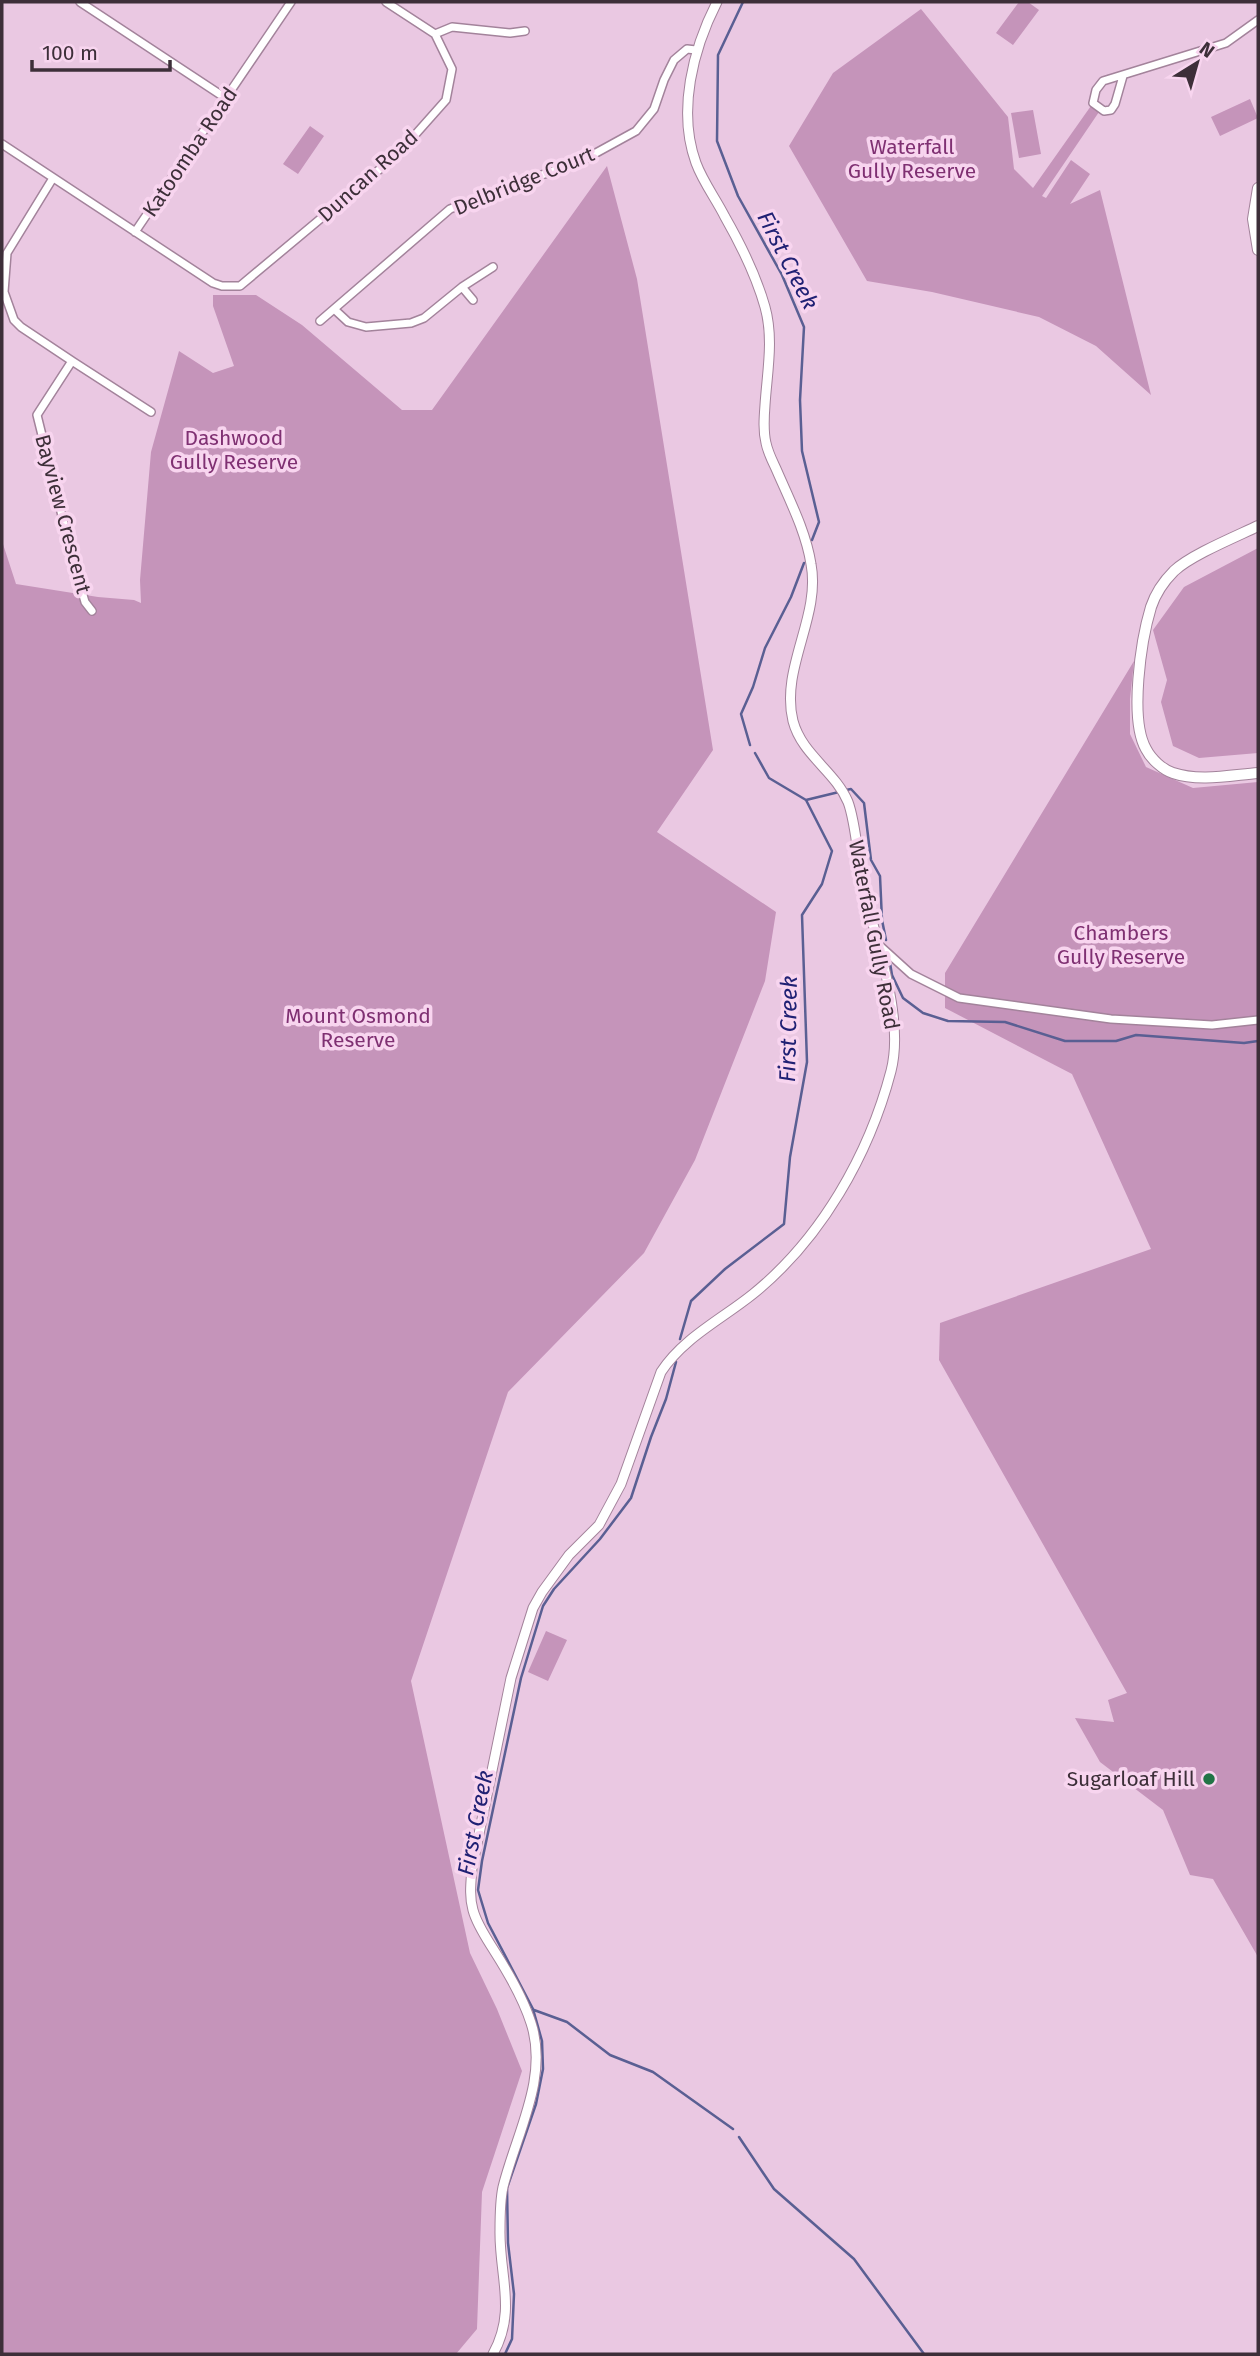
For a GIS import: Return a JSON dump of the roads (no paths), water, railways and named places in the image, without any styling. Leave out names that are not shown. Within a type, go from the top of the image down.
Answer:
[{"type":"main road","points":[[1258,188],[1253,219],[1258,250]]},
{"type":"main road","points":[[1258,526],[1185,562],[1161,587],[1152,607],[1140,660],[1137,706],[1145,749],[1154,760],[1172,773],[1192,777],[1258,773]]},
{"type":"street","points":[[80,2],[227,99]]},
{"type":"street","name":"Katoomba Road","points":[[135,232],[291,2]]},
{"type":"street","points":[[386,2],[435,34],[452,27],[510,33],[525,31]]},
{"type":"street","name":"Waterfall Gully Road","points":[[493,2354],[506,2320],[506,2286],[500,2233],[502,2190],[533,2087],[538,2055],[531,2022],[510,1977],[478,1923],[472,1909],[470,1892],[472,1868],[511,1678],[533,1608],[542,1592],[569,1555],[599,1525],[621,1484],[661,1372],[669,1359],[685,1344],[754,1294],[792,1259],[827,1213],[852,1169],[883,1097],[892,1065],[894,1026],[863,884],[849,804],[838,785],[804,747],[792,716],[790,693],[811,599],[812,567],[803,532],[766,445],[763,426],[770,336],[767,313],[739,242],[692,152],[689,106],[696,50],[717,2]]},
{"type":"street","points":[[1124,76],[1111,110],[1104,111],[1093,103],[1096,90],[1103,81],[1226,43],[1258,20]]},
{"type":"street","name":"Duncan Road","points":[[135,232],[213,283],[240,286],[398,154],[446,100],[452,69],[435,34]]},
{"type":"street","name":"Delbridge Court","points":[[320,321],[450,209],[585,159],[630,135],[654,109],[674,60],[687,49],[696,50]]},
{"type":"street","points":[[2,144],[135,232]]},
{"type":"street","points":[[53,178],[7,253],[4,292],[14,320],[150,412]]},
{"type":"street","points":[[334,309],[348,322],[366,327],[411,323],[424,318],[462,287],[493,267]]},
{"type":"street","points":[[462,287],[473,300]]},
{"type":"street","name":"Bayview Crescent","points":[[72,361],[37,415],[72,556],[85,602],[92,611]]},
{"type":"street","points":[[877,943],[911,974],[959,998],[1111,1019],[1212,1025],[1258,1020]]},
{"type":"waterway","name":"First Creek","points":[[743,2],[718,55],[717,141],[738,196],[782,275],[804,327],[800,400],[802,451],[819,522],[812,540]]},
{"type":"waterway","name":"First Creek","points":[[750,745],[741,714],[765,648],[791,597],[804,563]]},
{"type":"waterway","name":"First Creek","points":[[680,1339],[691,1301],[725,1269],[784,1224],[790,1157],[807,1062],[802,915],[822,884],[832,851],[806,800],[769,778],[755,753]]},
{"type":"waterway","points":[[846,790],[851,789],[864,803],[871,860],[880,876],[882,920],[886,940]]},
{"type":"waterway","points":[[806,800],[839,792]]},
{"type":"waterway","points":[[890,963],[892,975],[903,998],[923,1013],[948,1021],[1005,1022],[1065,1041],[1116,1041],[1136,1035],[1244,1043],[1258,1041]]},
{"type":"waterway","name":"First Creek","points":[[505,2354],[512,2339],[514,2294],[508,2243],[507,2188],[536,2104],[543,2069],[542,2041],[533,2009],[488,1923],[478,1890],[482,1861],[521,1678],[543,1606],[554,1589],[600,1539],[631,1498],[666,1399],[676,1362]]},
{"type":"waterway","points":[[534,2010],[567,2022],[610,2055],[653,2072],[733,2129]]},
{"type":"waterway","points":[[739,2137],[774,2189],[854,2259],[924,2354]]},
{"type":"place","name":"Sugarloaf Hill","points":[[1209,1779]]},
{"type":"park label","name":"Waterfall Gully Reserve","points":[[912,159]]},
{"type":"park label","name":"Dashwood Gully Reserve","points":[[234,450]]},
{"type":"park label","name":"Chambers Gully Reserve","points":[[1121,945]]},
{"type":"park label","name":"Mount Osmond Reserve","points":[[358,1028]]}]
